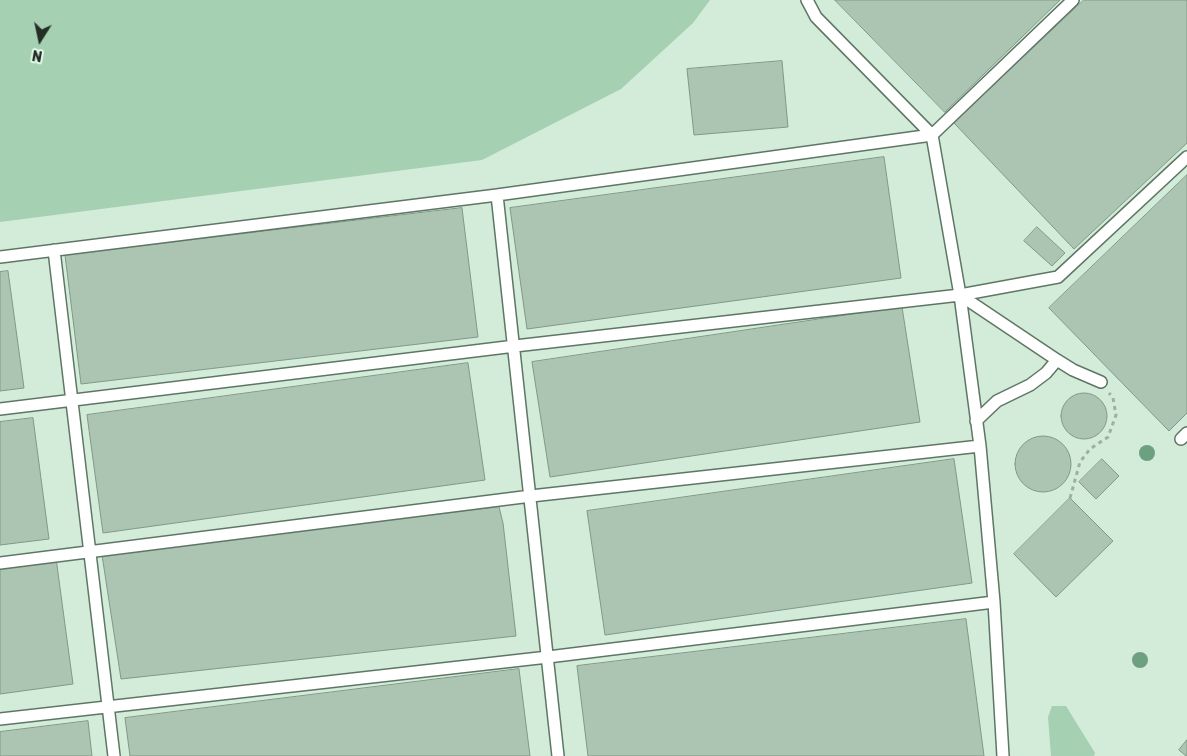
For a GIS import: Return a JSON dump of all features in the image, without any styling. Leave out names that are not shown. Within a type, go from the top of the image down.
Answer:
[{"type":"lane","points":[[807,0],[816,17],[932,135],[960,295],[980,446],[994,602],[1003,756]]},
{"type":"lane","points":[[0,257],[498,195],[932,135],[1073,0]]},
{"type":"lane","points":[[0,409],[515,346],[960,295],[1058,277],[1187,157]]},
{"type":"lane","points":[[498,195],[558,756]]},
{"type":"lane","points":[[54,250],[114,756]]},
{"type":"lane","points":[[960,295],[1073,370],[1101,382]]},
{"type":"lane","points":[[976,421],[997,401],[1030,385],[1046,373],[1057,360]]},
{"type":"lane","points":[[0,563],[531,496],[980,446]]},
{"type":"lane","points":[[0,719],[548,657],[994,602]]},
{"type":"path","points":[[1070,498],[1080,462],[1090,449],[1108,437],[1116,415],[1113,398],[1101,382]]},
{"type":"green space","points":[[0,0],[710,0],[693,23],[621,89],[482,160],[0,222]]},
{"type":"green space","points":[[1052,706],[1066,706],[1095,753],[1094,756],[1051,756],[1048,717]]},
{"type":"building","points":[[835,0],[1060,0],[945,112]]},
{"type":"building","points":[[1084,0],[1187,0],[1187,143],[1074,249],[954,123]]},
{"type":"building","points":[[782,61],[788,127],[694,135],[687,69]]},
{"type":"building","points":[[884,157],[901,278],[527,329],[510,208]]},
{"type":"building","points":[[1187,175],[1187,413],[1169,431],[1049,308]]},
{"type":"building","points":[[462,208],[478,337],[81,384],[65,255]]},
{"type":"building","points":[[1037,227],[1065,253],[1052,266],[1024,241]]},
{"type":"building","points":[[8,271],[24,388],[0,391],[0,272]]},
{"type":"building","points":[[902,307],[920,422],[550,477],[532,362]]},
{"type":"building","points":[[468,363],[485,480],[103,533],[87,415]]},
{"type":"building","points":[[1084,393],[1097,397],[1103,403],[1107,416],[1103,429],[1097,435],[1084,439],[1071,435],[1065,429],[1061,416],[1065,403],[1071,397]]},
{"type":"building","points":[[33,418],[49,539],[0,545],[0,422]]},
{"type":"building","points":[[1038,436],[1048,436],[1063,444],[1069,453],[1071,464],[1069,475],[1063,484],[1048,492],[1038,492],[1027,487],[1020,480],[1015,469],[1015,459],[1020,448],[1027,441]]},
{"type":"building","points":[[954,459],[972,583],[605,635],[587,511]]},
{"type":"building","points":[[1102,459],[1119,476],[1096,499],[1079,482]]},
{"type":"building","points":[[1070,498],[1113,541],[1056,597],[1014,554]]},
{"type":"building","points":[[499,507],[503,523],[516,636],[121,679],[102,555]]},
{"type":"building","points":[[56,558],[73,684],[0,694],[0,565]]},
{"type":"building","points":[[966,619],[984,756],[588,756],[577,666]]},
{"type":"building","points":[[519,669],[530,756],[130,756],[125,718]]},
{"type":"building","points":[[88,721],[92,756],[0,756],[0,732]]},
{"type":"building","points":[[1187,740],[1187,756],[1186,756],[1179,750]]}]
